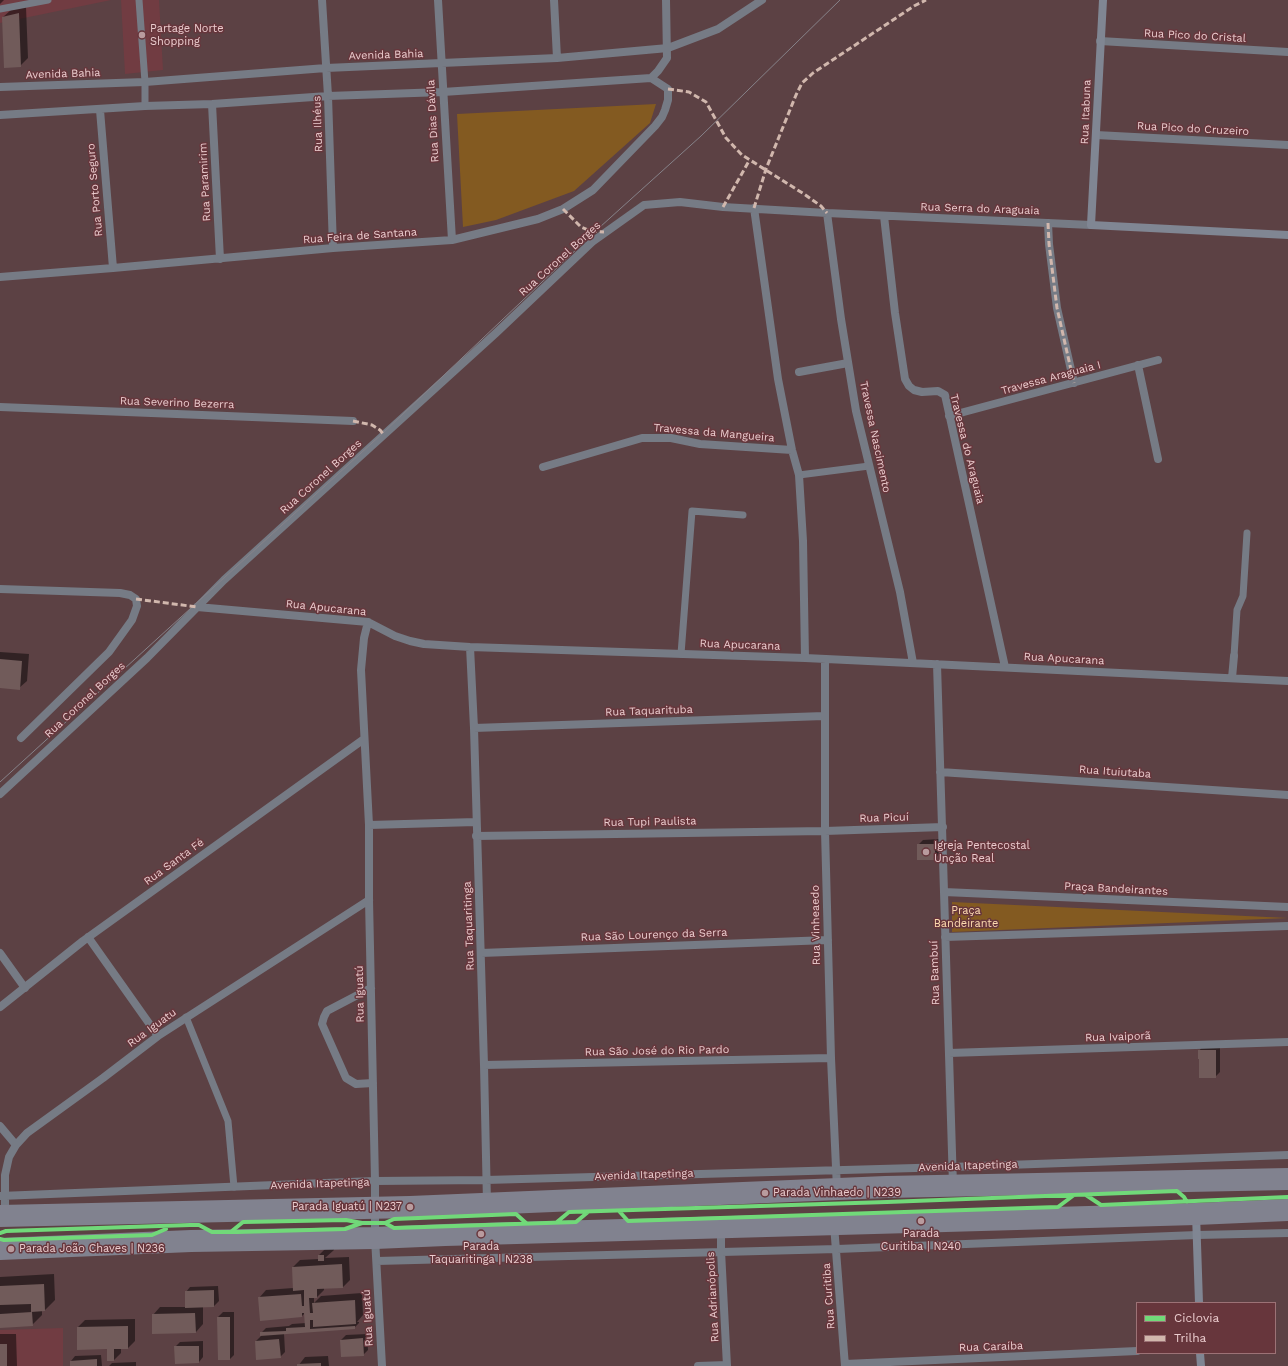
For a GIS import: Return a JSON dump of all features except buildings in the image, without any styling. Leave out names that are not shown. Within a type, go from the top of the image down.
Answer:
[{"type":"main road","name":"Avenida Itapetinga","points":[[2,1206],[189,1211],[374,1208],[596,1199],[837,1179],[952,1176],[1079,1183],[1288,1179]]},
{"type":"main road","points":[[1078,1217],[1079,1183]]},
{"type":"main road","points":[[1196,1214],[1196,1207],[1201,1196],[1210,1191],[1220,1189],[1288,1186]]},
{"type":"main road","points":[[596,1199],[596,1231]]},
{"type":"main road","points":[[541,1202],[543,1232]]},
{"type":"main road","points":[[219,1210],[220,1240]]},
{"type":"main road","points":[[0,1249],[220,1240],[375,1238],[1288,1210]]},
{"type":"main road","points":[[189,1211],[191,1241]]},
{"type":"street","name":"Rua Ilhéus","points":[[322,0],[328,96],[333,248]]},
{"type":"street","name":"Rua Dias Dávila","points":[[438,0],[442,92],[452,240]]},
{"type":"street","points":[[554,0],[557,58]]},
{"type":"street","points":[[0,116],[328,96],[442,92],[651,78],[667,58],[666,0]]},
{"type":"street","name":"Avenida Bahia","points":[[0,87],[145,82],[326,68],[557,58],[668,48],[718,29],[762,0]]},
{"type":"street","name":"Rua Itabuna","points":[[1091,225],[1103,0]]},
{"type":"street","name":"Rua Pico do Cristal","points":[[1100,41],[1288,52]]},
{"type":"street","name":"Rua Feira de Santana","points":[[0,277],[333,248],[452,240],[538,219],[563,209],[593,190],[655,126],[662,117],[668,100],[668,89],[651,78]]},
{"type":"street","name":"Rua Paramirim","points":[[212,104],[220,259]]},
{"type":"street","name":"Rua Porto Seguro","points":[[100,110],[113,268]]},
{"type":"street","name":"Rua Pico do Cruzeiro","points":[[1096,136],[1288,145]]},
{"type":"street","name":"Rua Serra do Araguaia","points":[[672,202],[827,213],[1288,235]]},
{"type":"street","name":"Rua Coronel Borges","points":[[0,794],[147,658],[224,580],[496,333],[592,242],[644,205],[672,202]]},
{"type":"street","name":"Travessa da Mangueira","points":[[754,208],[778,379],[792,450],[799,475],[803,541],[805,658]]},
{"type":"street","name":"Travessa Nascimento","points":[[827,213],[841,319],[860,429],[900,592],[913,663]]},
{"type":"street","name":"Travessa do Araguaia","points":[[884,216],[895,313],[905,379],[909,386],[914,390],[922,392],[938,391],[944,395],[1005,667]]},
{"type":"street","points":[[1048,223],[1049,244],[1057,308],[1074,383]]},
{"type":"street","name":"Travessa Araguaia I","points":[[949,416],[1158,360]]},
{"type":"street","points":[[799,372],[848,362]]},
{"type":"street","points":[[1138,365],[1158,459]]},
{"type":"street","name":"Rua Severino Bezerra","points":[[0,407],[353,421]]},
{"type":"street","name":"Travessa da Mangueira","points":[[543,467],[625,442],[649,438],[678,438],[700,444],[792,450]]},
{"type":"street","points":[[0,589],[120,593],[130,595],[136,599],[137,606],[132,620],[109,652],[21,738]]},
{"type":"street","name":"Rua Apucarana","points":[[197,607],[368,622],[395,636],[424,644],[470,647],[805,658],[1288,681]]},
{"type":"street","name":"Rua Iguatú","points":[[368,622],[364,638],[361,670],[369,825],[370,988],[375,1181],[374,1208],[382,1366]]},
{"type":"street","name":"Rua Taquaritinga","points":[[470,647],[481,953],[487,1204]]},
{"type":"street","points":[[1232,678],[1234,656]]},
{"type":"street","name":"Rua Vinheaedo","points":[[825,659],[825,831],[831,1058],[837,1179]]},
{"type":"street","name":"Rua Bambuí","points":[[937,664],[943,827],[952,1176]]},
{"type":"street","name":"Rua Taquarituba","points":[[474,728],[824,716]]},
{"type":"street","name":"Rua Santa Fé","points":[[0,1007],[26,988],[88,937],[364,739]]},
{"type":"street","name":"Rua Ituiutaba","points":[[940,772],[1288,795]]},
{"type":"street","points":[[369,825],[476,822]]},
{"type":"street","name":"Rua Picuí","points":[[825,831],[943,827]]},
{"type":"street","name":"Rua Tupi Paulista","points":[[476,836],[825,831]]},
{"type":"street","name":"Praça Bandeirantes","points":[[944,892],[1288,907]]},
{"type":"street","name":"Rua Iguatu","points":[[2,1206],[6,1169],[9,1157],[16,1145],[27,1133],[158,1036],[369,900]]},
{"type":"street","points":[[945,937],[1288,926]]},
{"type":"street","points":[[88,937],[158,1036]]},
{"type":"street","name":"Rua São Lourenço da Serra","points":[[481,953],[828,940]]},
{"type":"street","points":[[0,953],[26,988]]},
{"type":"street","points":[[370,988],[327,1011],[322,1024],[346,1078],[356,1084],[373,1083]]},
{"type":"street","name":"Rua Ivaiporã","points":[[949,1053],[1288,1042]]},
{"type":"street","name":"Rua São José do Rio Pardo","points":[[484,1066],[831,1058]]},
{"type":"street","points":[[0,1126],[16,1145]]},
{"type":"street","name":"Avenida Itapetinga","points":[[952,1176],[1288,1155]]},
{"type":"street","name":"Avenida Itapetinga","points":[[2,1206],[234,1187],[375,1181],[837,1179]]},
{"type":"street","points":[[1196,1214],[1199,1302]]},
{"type":"street","name":"Rua Curitiba","points":[[834,1224],[845,1365]]},
{"type":"street","name":"Rua Adrianópolis","points":[[721,1227],[727,1366]]},
{"type":"street","points":[[377,1261],[836,1249],[1197,1235],[1288,1233]]},
{"type":"street","name":"Rua Caraíba","points":[[845,1365],[1136,1351]]},
{"type":"street","points":[[1200,1354],[1201,1366]]},
{"type":"street","points":[[698,1366],[727,1366]]},
{"type":"lane","points":[[0,9],[48,0]]},
{"type":"lane","points":[[139,0],[145,82],[145,106]]},
{"type":"lane","points":[[799,475],[869,466]]},
{"type":"lane","points":[[681,654],[692,511],[743,516]]},
{"type":"lane","points":[[1234,656],[1237,610],[1244,596],[1247,533]]},
{"type":"lane","points":[[186,1018],[228,1121],[234,1187]]},
{"type":"shaded area","points":[[0,0],[111,0],[0,23]]},
{"type":"shaded area","name":"Partage Norte Shopping","points":[[121,0],[159,0],[163,70],[125,74]]},
{"type":"shaded area","points":[[63,1328],[63,1366],[0,1366],[0,1330]]},
{"type":"green space","points":[[656,104],[650,123],[574,191],[496,220],[463,227],[457,114]]},
{"type":"green space","name":"Praça Bandeirante","points":[[952,902],[1288,918],[952,932]]},
{"type":"tram line","points":[[0,782],[383,433],[600,227],[701,136],[840,0]]},
{"type":"marked path","points":[[754,208],[766,169],[802,83],[813,73],[914,6],[926,0]]},
{"type":"marked path","points":[[668,89],[689,92],[706,102],[726,138],[742,155],[804,194],[821,206],[827,213]]},
{"type":"marked path","points":[[723,207],[749,161]]},
{"type":"marked path","points":[[563,209],[581,227],[591,231],[604,232]]},
{"type":"marked path","points":[[1048,223],[1049,244],[1057,308],[1074,383]]},
{"type":"marked path","points":[[353,421],[372,425],[380,430],[384,435]]},
{"type":"marked path","points":[[136,599],[197,607]]},
{"type":"cycle path","points":[[557,1222],[569,1212],[1177,1191],[1187,1202]]},
{"type":"cycle path","points":[[619,1211],[628,1221],[1058,1207],[1074,1195]]},
{"type":"cycle path","points":[[1086,1195],[1101,1205],[1288,1197]]},
{"type":"cycle path","points":[[385,1223],[394,1228],[576,1222],[588,1212]]},
{"type":"cycle path","points":[[232,1231],[243,1222],[346,1220],[362,1223],[385,1223],[394,1219],[516,1214],[526,1223]]},
{"type":"cycle path","points":[[0,1233],[6,1231],[190,1225],[199,1225],[212,1232],[237,1232],[345,1229],[362,1223]]},
{"type":"cycle path","points":[[0,1239],[152,1235],[166,1229]]},
{"type":"place","name":"Partage Norte Shopping","points":[[142,35]]},
{"type":"place","name":"Igreja Pentecostal Unção Real","points":[[926,852]]},
{"type":"place","name":"Parada Vinhaedo | N239","points":[[765,1193]]},
{"type":"place","name":"Parada Iguatú | N237","points":[[410,1207]]},
{"type":"place","name":"Parada Curitiba | N240","points":[[921,1221]]},
{"type":"place","name":"Parada Taquaritinga | N238","points":[[481,1234]]},
{"type":"place","name":"Parada João Chaves | N236","points":[[11,1249]]}]
